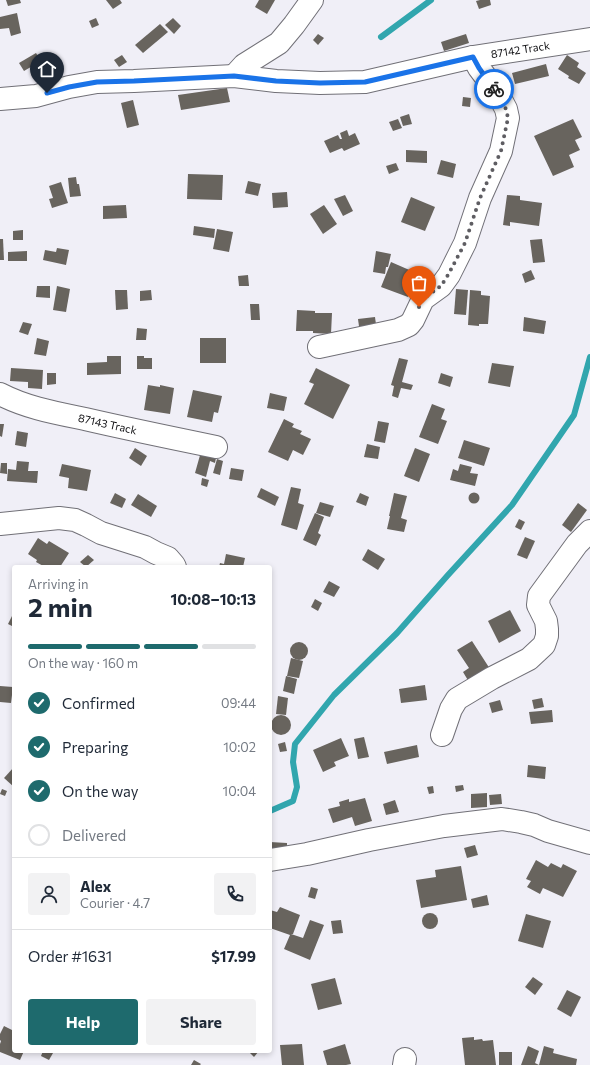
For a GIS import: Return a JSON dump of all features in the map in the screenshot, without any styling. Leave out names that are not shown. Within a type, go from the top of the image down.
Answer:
[{"type":"street","points":[[234,76],[244,65],[279,43],[312,0]]},
{"type":"street","name":"87142 Track","points":[[0,99],[36,96],[69,87],[97,82],[234,76],[276,81],[320,83],[365,82],[473,57],[590,39]]},
{"type":"street","points":[[319,347],[398,330],[409,325],[423,299],[441,286],[465,243],[480,198],[501,151],[508,118],[506,109],[497,92],[479,68],[473,57]]},
{"type":"street","name":"87143 Track","points":[[0,394],[32,407],[121,428],[216,447]]},
{"type":"street","points":[[0,524],[59,518],[75,520],[101,533],[145,547],[168,558],[174,565]]},
{"type":"street","points":[[442,735],[451,709],[457,699],[492,678],[529,659],[544,645],[547,636],[547,629],[546,621],[538,605],[539,596],[577,544],[590,531]]},
{"type":"street","points":[[272,860],[444,826],[502,819],[534,825],[548,831],[590,843]]},
{"type":"building","points":[[6,0],[20,0],[21,3],[8,6]]},
{"type":"building","points":[[106,0],[120,0],[122,3],[113,9]]},
{"type":"building","points":[[259,0],[275,0],[267,14],[255,7]]},
{"type":"building","points":[[490,0],[491,5],[479,9],[476,1]]},
{"type":"building","points":[[17,13],[21,33],[11,36],[9,28],[0,29],[0,17]]},
{"type":"building","points":[[96,18],[99,25],[92,28],[89,21]]},
{"type":"building","points":[[173,18],[181,26],[174,34],[165,25]]},
{"type":"building","points":[[160,24],[168,32],[143,53],[135,45]]},
{"type":"building","points":[[318,34],[324,38],[318,45],[313,40]]},
{"type":"building","points":[[466,34],[469,43],[444,51],[441,42]]},
{"type":"building","points":[[36,53],[41,61],[24,71],[19,63]]},
{"type":"building","points":[[122,55],[127,62],[119,67],[114,60]]},
{"type":"building","points":[[567,55],[579,63],[577,67],[586,73],[579,84],[568,78],[569,76],[558,69]]},
{"type":"building","points":[[546,64],[549,76],[515,84],[512,73]]},
{"type":"building","points":[[227,88],[230,102],[181,110],[178,95]]},
{"type":"building","points":[[463,97],[471,98],[470,107],[462,106]]},
{"type":"building","points":[[133,100],[139,125],[127,128],[121,103]]},
{"type":"building","points":[[409,114],[412,124],[403,126],[400,117]]},
{"type":"building","points":[[398,119],[402,128],[393,131],[389,122]]},
{"type":"building","points":[[573,119],[582,137],[575,140],[580,150],[569,155],[574,167],[553,176],[534,136]]},
{"type":"building","points":[[347,130],[349,136],[355,133],[360,144],[344,151],[342,148],[330,153],[324,141],[338,135],[340,139],[342,139],[340,133]]},
{"type":"building","points":[[406,150],[427,151],[427,163],[406,162]]},
{"type":"building","points":[[441,160],[456,164],[453,178],[437,174]]},
{"type":"building","points":[[396,163],[399,170],[389,174],[386,166]]},
{"type":"building","points":[[188,174],[223,175],[222,200],[187,199]]},
{"type":"building","points":[[76,177],[81,196],[70,197],[68,178]]},
{"type":"building","points":[[248,181],[261,184],[258,196],[245,193]]},
{"type":"building","points":[[61,182],[68,203],[52,208],[49,199],[53,198],[49,186]]},
{"type":"building","points":[[287,192],[288,207],[273,208],[272,193]]},
{"type":"building","points":[[345,195],[353,211],[343,216],[334,199]]},
{"type":"building","points":[[507,195],[520,196],[520,200],[542,203],[539,226],[510,222],[510,226],[503,225]]},
{"type":"building","points":[[411,197],[435,207],[425,231],[401,222]]},
{"type":"building","points":[[126,205],[127,218],[103,219],[103,206]]},
{"type":"building","points":[[324,205],[337,224],[323,234],[310,214]]},
{"type":"building","points":[[194,226],[215,229],[214,238],[193,235]]},
{"type":"building","points":[[217,229],[233,232],[229,252],[213,249]]},
{"type":"building","points":[[23,230],[23,240],[13,240],[13,231]]},
{"type":"building","points":[[0,239],[3,239],[4,260],[0,260]]},
{"type":"building","points":[[542,239],[545,262],[533,263],[530,240]]},
{"type":"building","points":[[57,248],[69,250],[66,265],[43,260],[45,250],[56,252]]},
{"type":"building","points":[[27,251],[27,261],[8,261],[8,252]]},
{"type":"building","points":[[376,251],[391,254],[385,274],[373,272]]},
{"type":"building","points":[[391,262],[414,272],[409,285],[412,286],[408,297],[381,287]]},
{"type":"building","points":[[531,270],[535,279],[525,283],[522,274]]},
{"type":"building","points":[[248,275],[249,286],[239,286],[238,276]]},
{"type":"building","points":[[37,286],[50,286],[50,298],[36,297]]},
{"type":"building","points":[[57,286],[70,289],[66,312],[53,310]]},
{"type":"building","points":[[456,289],[468,290],[466,315],[454,314]]},
{"type":"building","points":[[115,290],[127,290],[128,309],[116,310]]},
{"type":"building","points":[[151,290],[152,300],[140,301],[140,291]]},
{"type":"building","points":[[470,290],[481,291],[481,295],[490,296],[488,324],[479,324],[479,326],[468,325]]},
{"type":"building","points":[[250,304],[259,304],[260,320],[251,320]]},
{"type":"building","points":[[297,310],[315,311],[315,313],[332,313],[331,334],[313,333],[313,331],[296,331]]},
{"type":"building","points":[[375,317],[377,332],[360,334],[358,319]]},
{"type":"building","points":[[524,317],[546,321],[544,334],[523,331]]},
{"type":"building","points":[[23,322],[32,324],[28,335],[19,332]]},
{"type":"building","points":[[137,328],[147,329],[146,340],[136,340]]},
{"type":"building","points":[[37,338],[49,341],[46,356],[34,354]]},
{"type":"building","points":[[200,338],[226,338],[226,363],[200,363]]},
{"type":"building","points":[[107,356],[121,356],[121,374],[87,375],[87,363],[107,362]]},
{"type":"building","points":[[137,356],[152,358],[152,369],[137,369]]},
{"type":"building","points":[[399,358],[408,360],[402,382],[413,385],[411,390],[401,388],[398,398],[392,396],[394,386],[391,385]]},
{"type":"building","points":[[492,363],[514,366],[510,387],[488,383]]},
{"type":"building","points":[[11,368],[43,370],[42,389],[28,388],[28,382],[10,381]]},
{"type":"building","points":[[316,368],[350,385],[333,419],[304,404],[314,384],[309,382]]},
{"type":"building","points":[[47,373],[56,373],[56,384],[47,385]]},
{"type":"building","points":[[441,373],[453,377],[450,387],[438,383]]},
{"type":"building","points":[[148,385],[160,387],[160,385],[174,388],[170,414],[144,410]]},
{"type":"building","points":[[193,390],[222,396],[218,413],[214,412],[212,422],[187,417]]},
{"type":"building","points":[[270,393],[287,397],[284,411],[267,408]]},
{"type":"building","points":[[432,404],[445,409],[441,419],[447,421],[438,444],[419,437]]},
{"type":"building","points":[[284,419],[294,424],[292,427],[302,431],[300,434],[311,439],[303,455],[293,450],[288,461],[268,452]]},
{"type":"building","points":[[378,421],[389,423],[385,443],[374,441]]},
{"type":"building","points":[[0,424],[4,424],[2,437],[0,436]]},
{"type":"building","points":[[17,431],[28,433],[26,447],[15,445]]},
{"type":"building","points":[[464,440],[490,448],[484,466],[458,458]]},
{"type":"building","points":[[367,444],[380,447],[378,459],[364,457]]},
{"type":"building","points":[[135,448],[147,456],[141,466],[129,458]]},
{"type":"building","points":[[202,448],[217,453],[215,463],[210,461],[206,477],[195,473]]},
{"type":"building","points":[[415,448],[430,454],[419,482],[404,476]]},
{"type":"building","points":[[217,459],[223,461],[220,475],[213,473]]},
{"type":"building","points":[[17,461],[29,462],[28,471],[38,471],[37,483],[7,481],[8,469],[16,470]]},
{"type":"building","points":[[1,463],[7,463],[7,474],[0,473]]},
{"type":"building","points":[[62,464],[91,470],[87,491],[68,488],[69,478],[59,476]]},
{"type":"building","points":[[460,464],[472,467],[470,473],[478,474],[475,486],[450,480],[453,469],[458,471]]},
{"type":"building","points":[[231,468],[244,470],[242,481],[229,479]]},
{"type":"building","points":[[202,478],[209,480],[207,487],[201,485]]},
{"type":"building","points":[[291,487],[301,489],[298,503],[304,505],[297,530],[281,525]]},
{"type":"building","points":[[261,488],[279,497],[275,506],[257,497]]},
{"type":"building","points":[[474,492],[478,494],[480,498],[478,502],[474,504],[470,502],[468,498],[470,494]]},
{"type":"building","points":[[115,493],[126,499],[122,508],[110,503]]},
{"type":"building","points":[[360,493],[369,497],[366,506],[356,502]]},
{"type":"building","points":[[394,493],[407,496],[401,518],[407,520],[404,532],[387,529]]},
{"type":"building","points":[[138,494],[157,506],[151,517],[131,505]]},
{"type":"building","points":[[320,502],[334,506],[330,517],[316,513]]},
{"type":"building","points":[[578,503],[587,510],[571,532],[562,525]]},
{"type":"building","points":[[315,513],[324,517],[318,533],[321,535],[316,546],[303,540]]},
{"type":"building","points":[[519,519],[525,522],[521,530],[515,527]]},
{"type":"building","points":[[525,537],[535,541],[527,559],[517,555]]},
{"type":"building","points":[[38,538],[47,544],[49,541],[69,553],[61,565],[41,565],[28,554]]},
{"type":"building","points":[[368,549],[385,559],[378,570],[362,560]]},
{"type":"building","points":[[226,554],[245,558],[243,565],[220,565],[220,563],[224,564]]},
{"type":"building","points":[[88,555],[94,560],[88,565],[84,565],[80,562]]},
{"type":"building","points":[[329,581],[340,587],[334,597],[323,592]]},
{"type":"building","points":[[315,599],[322,603],[318,611],[311,607]]},
{"type":"building","points":[[510,610],[521,631],[499,643],[488,621]]},
{"type":"building","points":[[12,616],[12,626],[8,624]]},
{"type":"building","points":[[472,641],[490,669],[469,682],[463,672],[469,668],[457,650]]},
{"type":"building","points":[[299,642],[305,645],[308,651],[305,657],[299,660],[293,657],[290,651],[293,645]]},
{"type":"building","points":[[291,658],[303,661],[299,678],[287,676]]},
{"type":"building","points":[[286,676],[297,679],[294,694],[283,691]]},
{"type":"building","points":[[425,685],[427,700],[401,703],[399,689]]},
{"type":"building","points":[[0,686],[12,687],[11,703],[0,702]]},
{"type":"building","points":[[278,696],[288,698],[286,715],[276,714]]},
{"type":"building","points":[[542,698],[544,707],[534,709],[532,700]]},
{"type":"building","points":[[500,700],[503,710],[492,713],[489,703]]},
{"type":"building","points":[[552,710],[553,722],[531,724],[529,712]]},
{"type":"building","points":[[277,716],[285,716],[290,721],[290,729],[285,734],[277,734],[272,729],[272,721]]},
{"type":"building","points":[[364,737],[369,757],[358,759],[354,739]]},
{"type":"building","points":[[341,738],[349,756],[334,762],[336,766],[323,772],[313,750]]},
{"type":"building","points":[[285,742],[287,751],[280,752],[278,744]]},
{"type":"building","points":[[417,745],[419,757],[387,764],[384,752]]},
{"type":"building","points":[[528,765],[546,767],[545,779],[527,777]]},
{"type":"building","points":[[12,769],[12,785],[4,778]]},
{"type":"building","points":[[463,785],[464,790],[456,792],[455,786]]},
{"type":"building","points":[[433,786],[434,793],[429,794],[427,787]]},
{"type":"building","points":[[2,789],[7,791],[5,796],[0,794]]},
{"type":"building","points":[[487,793],[487,807],[471,808],[471,794]]},
{"type":"building","points":[[501,794],[502,804],[490,805],[489,795]]},
{"type":"building","points":[[365,798],[372,821],[355,826],[352,817],[333,823],[328,809],[340,806],[339,802],[349,799],[349,802]]},
{"type":"building","points":[[395,800],[399,812],[386,815],[383,804]]},
{"type":"building","points":[[272,842],[287,843],[287,852],[272,852]]},
{"type":"building","points":[[475,845],[478,855],[467,858],[464,848]]},
{"type":"building","points":[[536,860],[548,867],[551,863],[561,868],[563,864],[577,871],[563,897],[543,888],[540,894],[527,887],[531,881],[526,879]]},
{"type":"building","points":[[461,866],[467,900],[421,908],[416,880],[436,877],[435,870]]},
{"type":"building","points":[[311,887],[318,889],[315,899],[308,897]]},
{"type":"building","points":[[487,895],[489,905],[473,908],[471,899]]},
{"type":"building","points":[[280,907],[300,915],[293,934],[291,934],[303,938],[310,920],[324,925],[310,960],[284,949],[290,935],[272,929],[272,911],[277,912]]},
{"type":"building","points":[[427,913],[433,913],[438,918],[436,927],[433,929],[427,929],[422,924],[422,918]]},
{"type":"building","points":[[526,914],[551,921],[543,948],[518,941]]},
{"type":"building","points":[[341,920],[343,933],[333,934],[331,921]]},
{"type":"building","points":[[533,977],[543,984],[535,995],[525,987]]},
{"type":"building","points":[[335,978],[342,1004],[318,1010],[311,984]]},
{"type":"building","points":[[567,990],[581,997],[571,1017],[557,1009]]},
{"type":"building","points":[[4,1026],[12,1030],[12,1053],[23,1053],[20,1060],[0,1052],[0,1034]]},
{"type":"building","points":[[474,1037],[474,1040],[493,1040],[496,1065],[465,1065],[462,1038]]},
{"type":"building","points":[[302,1044],[304,1065],[282,1065],[280,1045]]},
{"type":"building","points":[[345,1044],[351,1064],[327,1065],[323,1051]]},
{"type":"building","points":[[528,1046],[539,1051],[535,1063],[539,1065],[521,1065]]},
{"type":"building","points":[[544,1046],[554,1049],[553,1053],[577,1059],[576,1065],[539,1065]]},
{"type":"building","points":[[499,1052],[512,1052],[512,1065],[499,1065]]},
{"type":"building","points":[[42,1053],[53,1053],[49,1060],[41,1056]]},
{"type":"building","points":[[250,1053],[257,1053],[254,1057]]},
{"type":"building","points":[[194,1060],[201,1064],[191,1065]]},
{"type":"waterway","points":[[381,37],[431,0]]},
{"type":"waterway","points":[[272,810],[293,801],[297,787],[293,762],[295,744],[334,695],[397,633],[512,505],[574,415],[590,357]]},
{"type":"way so far","points":[[419,307],[423,299],[441,286],[465,243],[480,198],[501,151],[508,118],[506,109],[494,89]]},
{"type":"route","points":[[47,93],[97,82],[176,78],[234,76],[276,81],[320,83],[365,82],[473,57],[494,89]]}]
